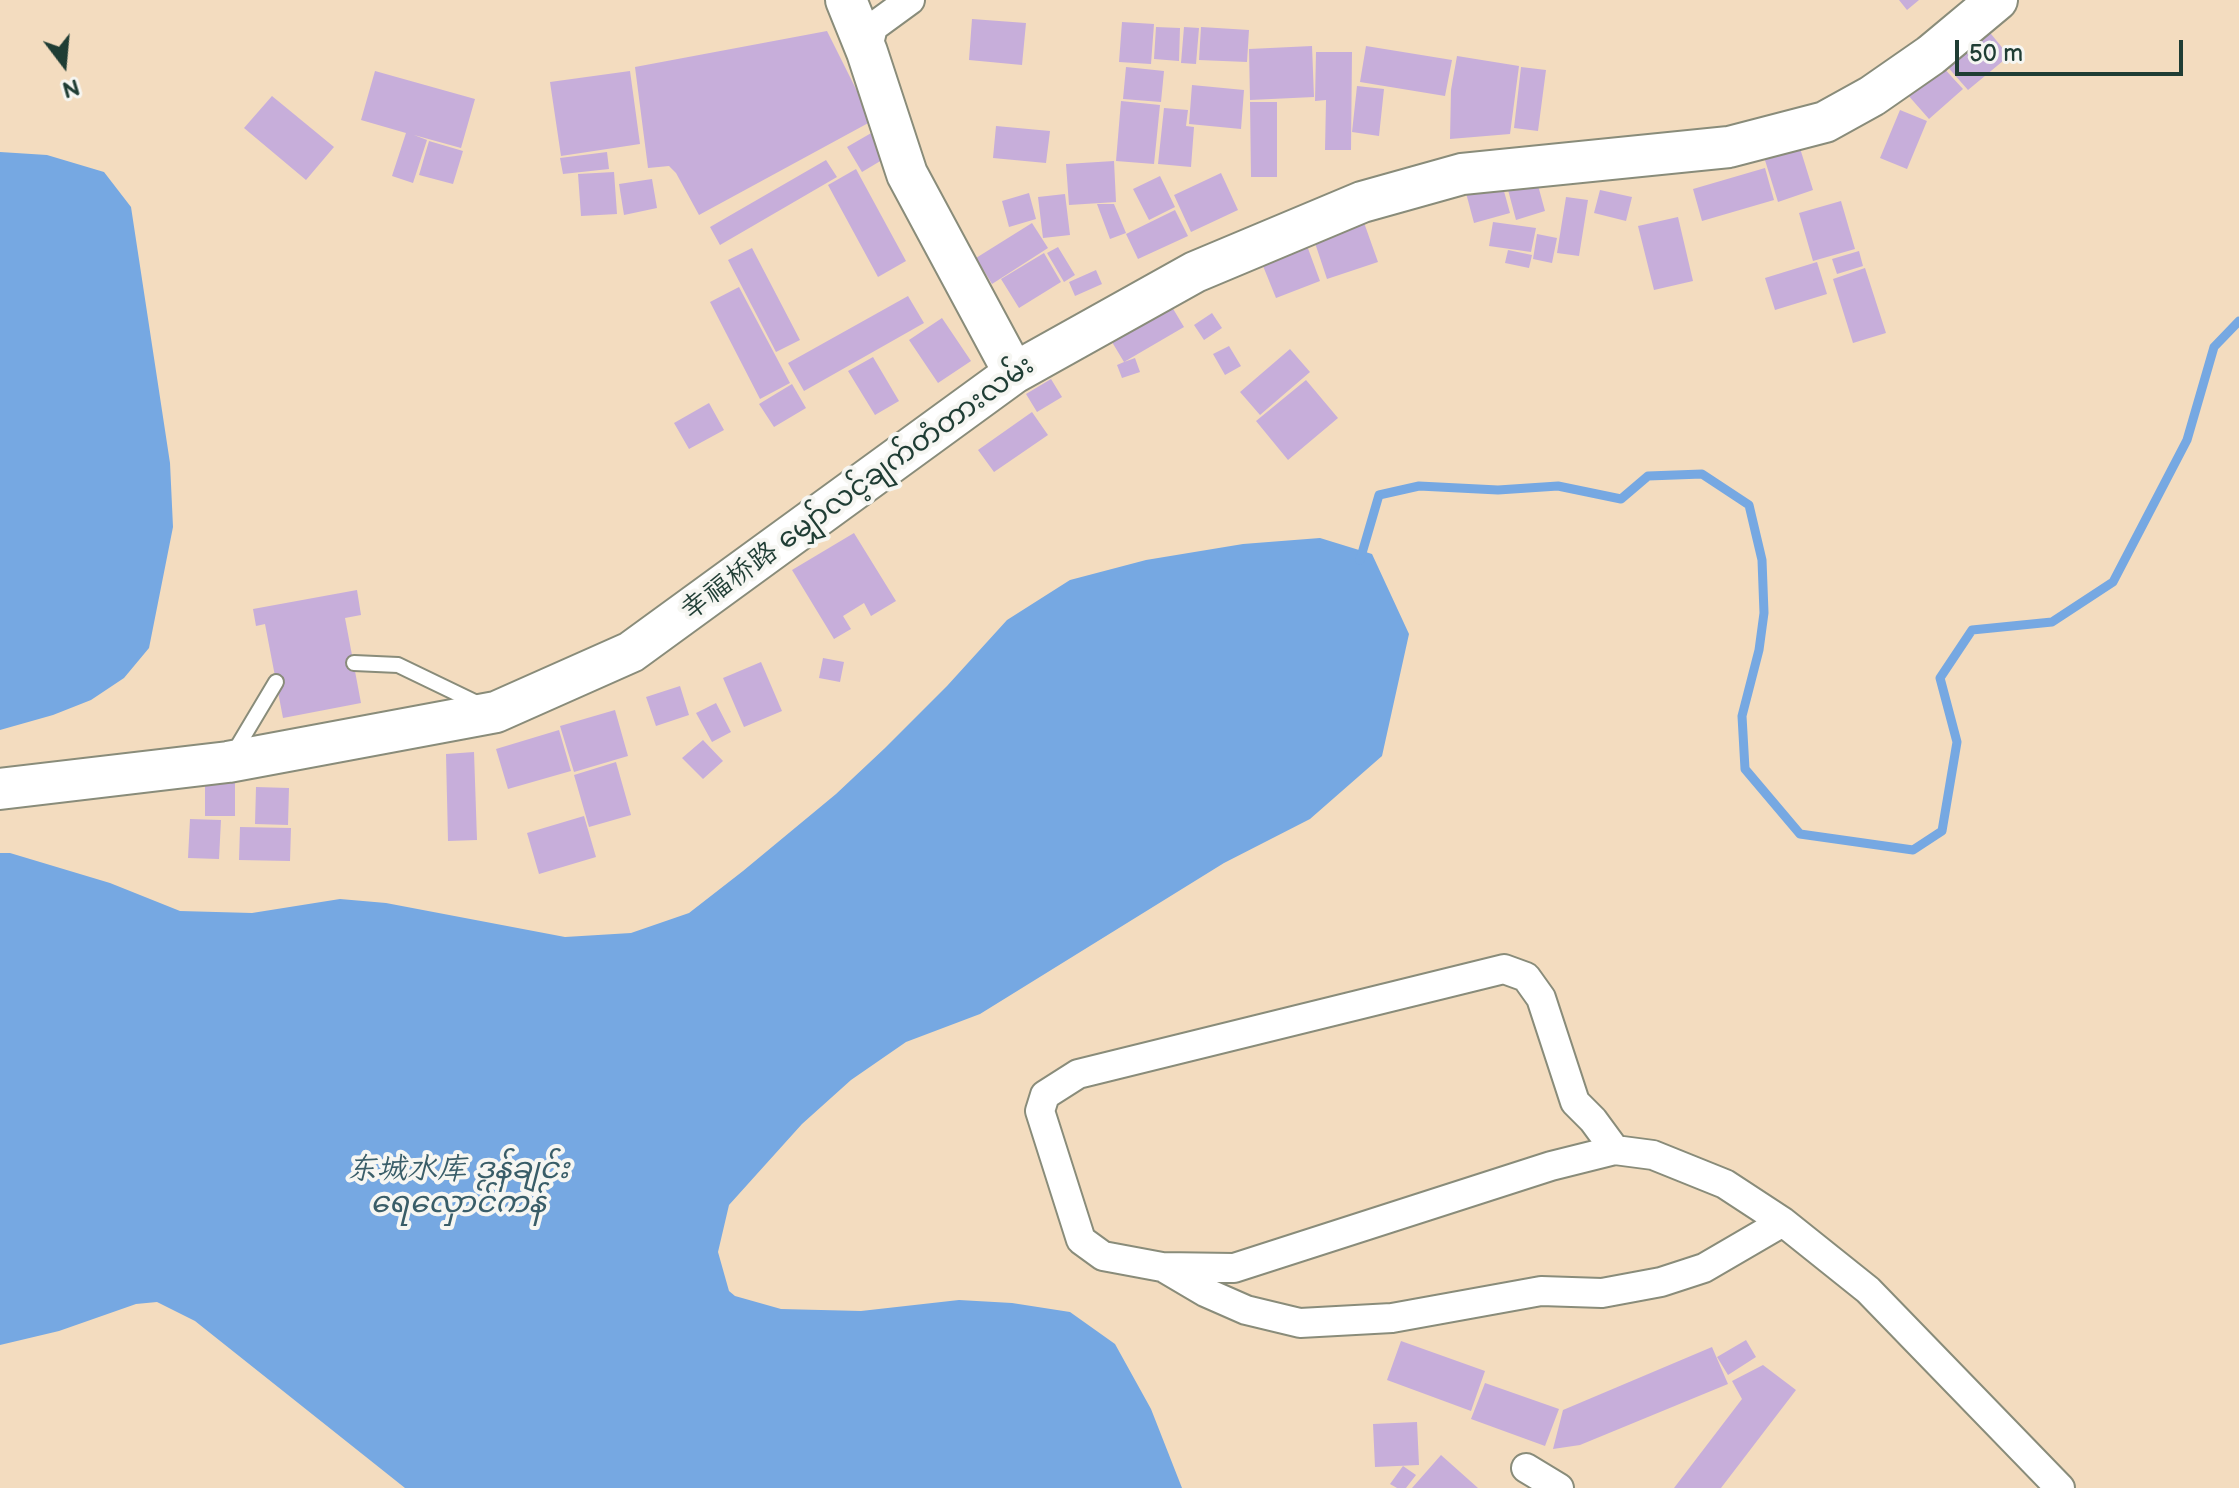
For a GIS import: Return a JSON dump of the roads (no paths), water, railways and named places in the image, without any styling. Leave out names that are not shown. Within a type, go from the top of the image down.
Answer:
[{"type":"main road","points":[[846,0],[867,52],[907,174],[1014,373]]},
{"type":"main road","name":"幸福桥路 မျှော်လင့်ချက်တံတားလမ်း","points":[[0,789],[228,762],[496,712],[631,652],[1014,373],[1195,272],[1362,202],[1462,174],[1729,147],[1825,122],[1872,96],[1931,55],[1997,0]]},
{"type":"street","points":[[867,52],[873,27],[910,0]]},
{"type":"street","points":[[1615,1150],[1575,1102],[1541,998],[1526,977],[1504,969],[1078,1074],[1045,1095],[1040,1111],[1081,1240],[1103,1256],[1162,1267],[1234,1268],[1551,1166],[1615,1150],[1653,1155],[1725,1184],[1783,1222],[1868,1290],[2060,1488]]},
{"type":"street","points":[[1162,1267],[1205,1292],[1246,1310],[1300,1323],[1392,1318],[1541,1291],[1602,1293],[1661,1282],[1704,1268],[1783,1222]]},
{"type":"street","points":[[1526,1468],[1559,1488]]},
{"type":"lane","points":[[354,663],[398,665],[496,712]]},
{"type":"lane","points":[[228,762],[276,682]]},
{"type":"water","points":[[0,152],[47,155],[104,172],[131,207],[170,463],[173,527],[149,648],[124,678],[91,700],[0,730]]},
{"type":"water","name":"东城水库 ဒွန်ချင်း ရေလှောင်ကန်","points":[[1320,538],[1372,554],[1409,634],[1382,756],[1310,819],[1224,863],[980,1014],[906,1042],[851,1080],[802,1124],[729,1205],[718,1252],[729,1291],[735,1296],[781,1309],[861,1311],[959,1300],[1012,1303],[1070,1312],[1115,1344],[1151,1409],[1182,1488],[405,1488],[195,1321],[157,1302],[136,1304],[59,1331],[0,1345],[0,853],[10,853],[110,883],[180,911],[252,913],[340,899],[386,903],[565,937],[631,933],[689,913],[743,871],[836,794],[885,748],[1007,620],[1070,580],[1146,560],[1243,544]]},
{"type":"waterway","points":[[1360,560],[1379,495],[1419,486],[1498,490],[1558,486],[1621,499],[1648,476],[1702,474],[1749,505],[1762,560],[1764,613],[1759,650],[1742,716],[1745,769],[1800,834],[1913,850],[1942,831],[1957,742],[1940,678],[1972,630],[2052,622],[2113,582],[2187,440],[2214,347],[2239,321]]}]
